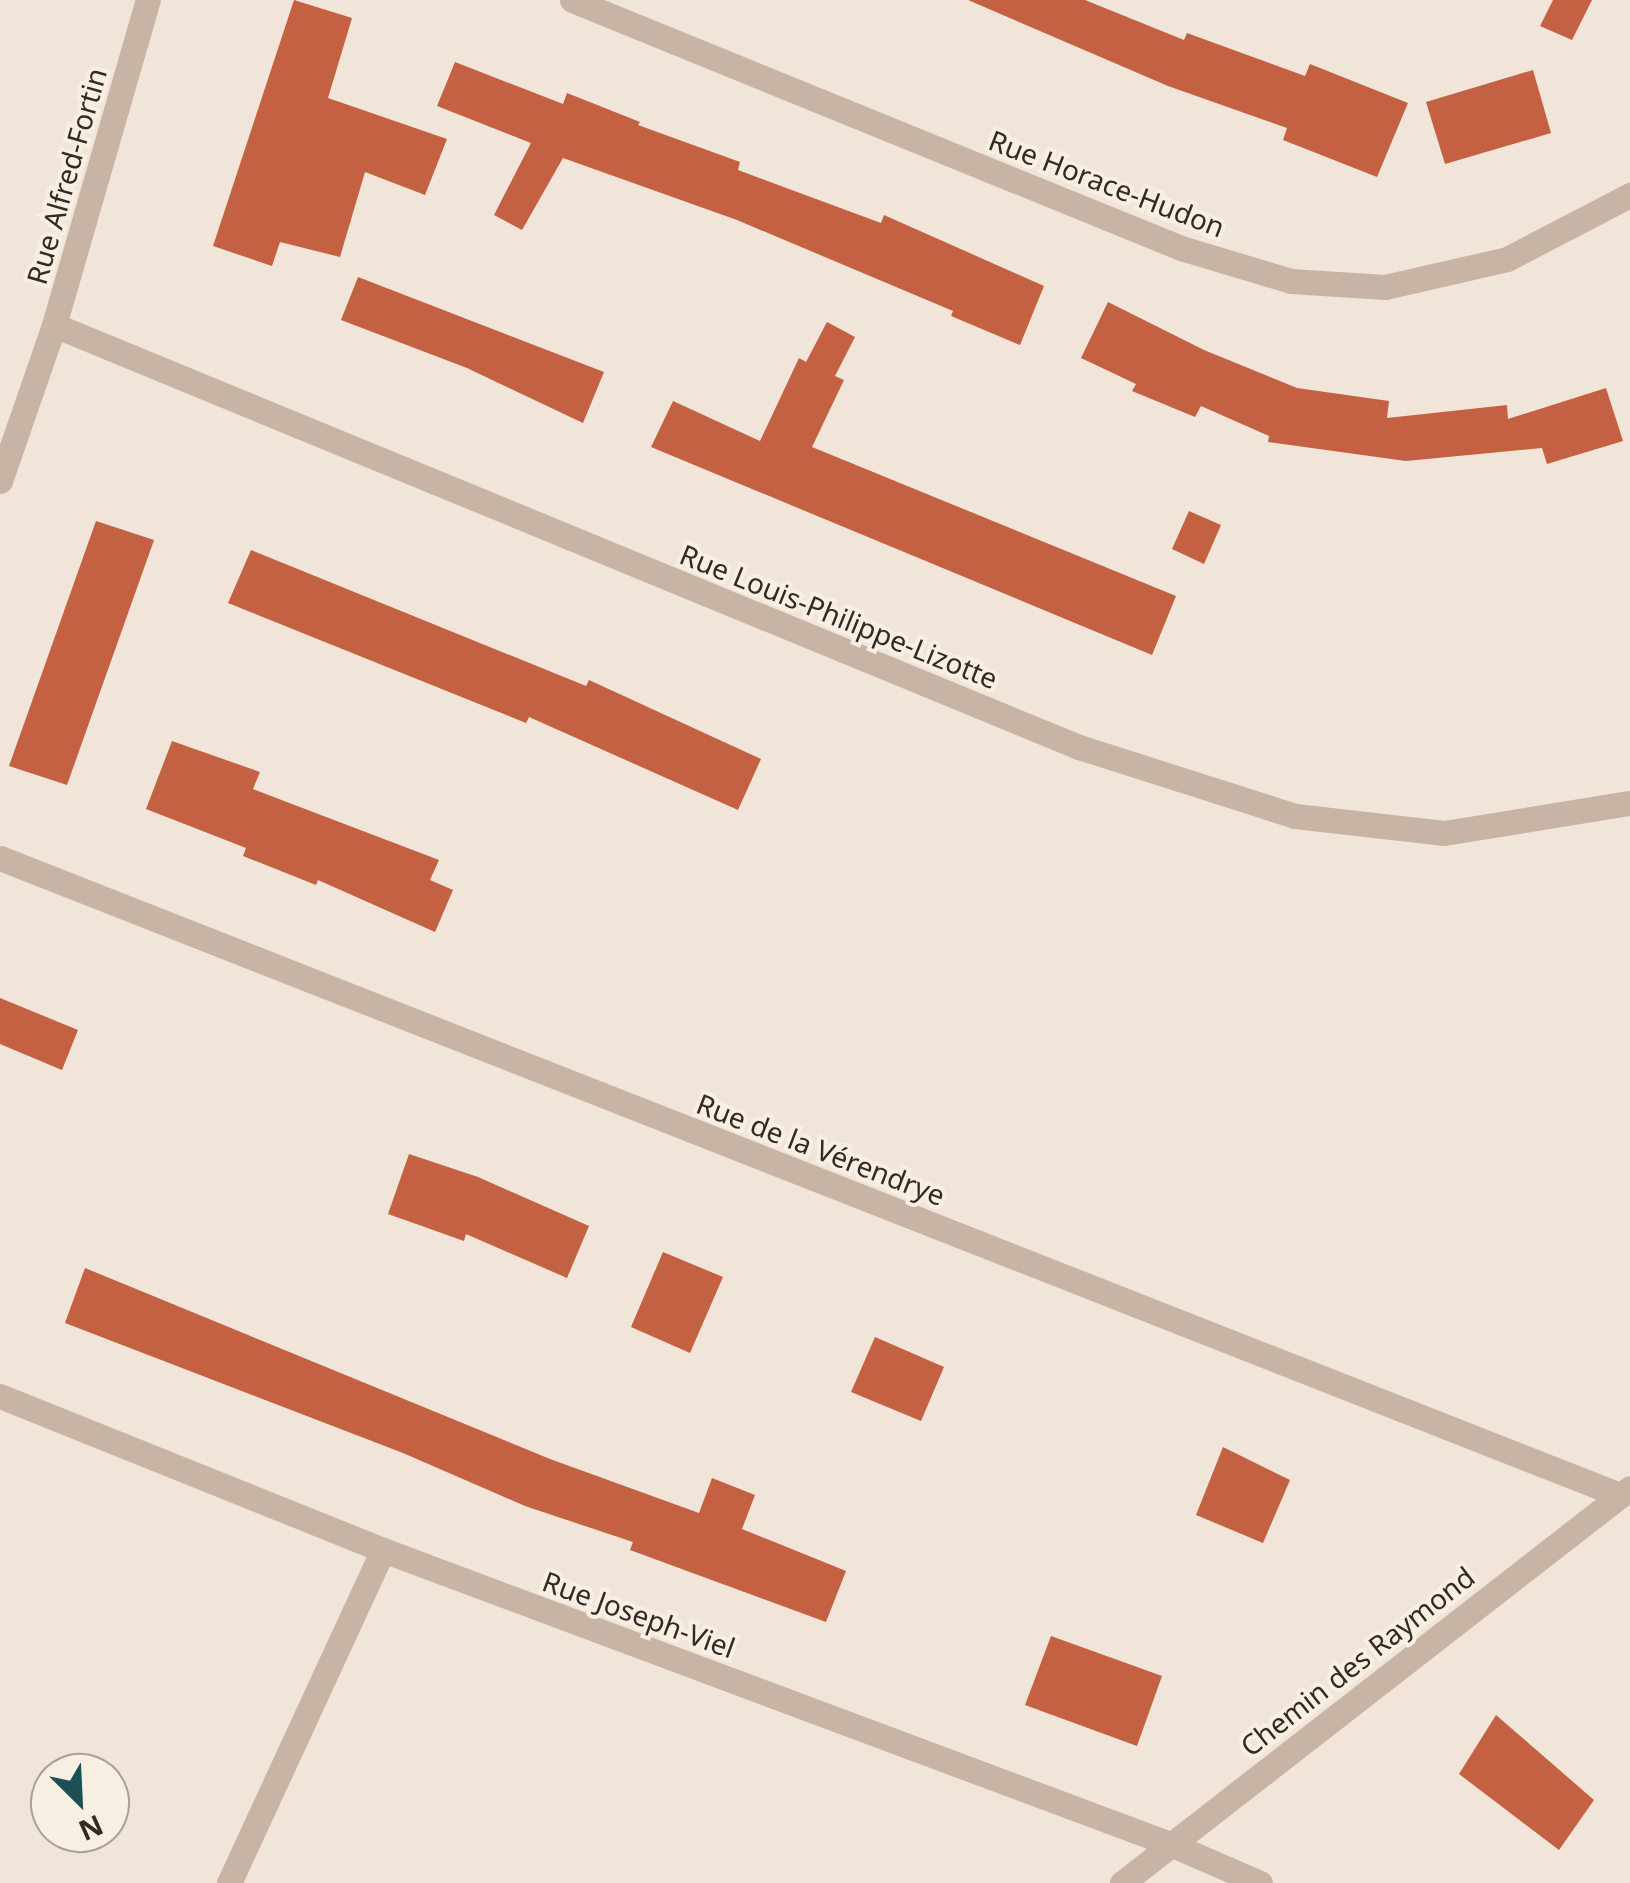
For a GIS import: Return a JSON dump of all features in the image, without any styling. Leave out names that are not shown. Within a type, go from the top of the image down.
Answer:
[{"type":"street","name":"Rue Alfred-Fortin","points":[[0,481],[54,325],[148,0]]},
{"type":"street","name":"Rue Horace-Hudon","points":[[572,0],[1182,248],[1291,281],[1386,287],[1507,259],[1630,195]]},
{"type":"street","name":"Rue Louis-Philippe-Lizotte","points":[[54,325],[1079,747],[1295,816],[1444,833],[1630,803]]},
{"type":"street","name":"Rue de la Vérendrye","points":[[0,858],[1625,1492]]},
{"type":"street","name":"Rue Joseph-Viel","points":[[0,1396],[383,1550],[1170,1844],[1260,1883]]},
{"type":"street","name":"Chemin des Raymond","points":[[1122,1883],[1625,1492]]},
{"type":"street","points":[[229,1883],[383,1550]]},
{"type":"building","points":[[294,0],[352,18],[328,98],[447,139],[425,195],[365,172],[340,257],[280,242],[272,266],[213,246]]},
{"type":"building","points":[[968,0],[1085,0],[1184,40],[1187,33],[1305,76],[1310,64],[1408,103],[1377,177],[1283,140],[1287,128],[1168,86]]},
{"type":"building","points":[[1553,0],[1592,0],[1572,40],[1540,26]]},
{"type":"building","points":[[455,62],[563,104],[567,93],[640,122],[638,125],[740,162],[738,170],[881,223],[884,215],[1044,286],[1020,345],[951,316],[953,311],[737,220],[563,158],[522,230],[494,215],[531,143],[437,106]]},
{"type":"building","points":[[1533,70],[1551,133],[1445,164],[1426,102]]},
{"type":"building","points":[[358,277],[604,372],[583,423],[467,368],[341,320]]},
{"type":"building","points":[[1108,302],[1204,350],[1297,388],[1389,401],[1387,418],[1507,405],[1508,419],[1606,388],[1623,441],[1547,464],[1542,448],[1406,461],[1268,442],[1269,436],[1201,406],[1195,417],[1132,391],[1136,384],[1081,358]]},
{"type":"building","points":[[827,322],[855,337],[835,376],[844,380],[812,447],[1176,596],[1152,655],[651,447],[673,401],[760,441],[799,358],[806,362]]},
{"type":"building","points":[[1189,511],[1221,525],[1204,564],[1172,549]]},
{"type":"building","points":[[96,521],[154,540],[67,785],[9,766]]},
{"type":"building","points":[[251,550],[586,686],[589,680],[761,759],[738,810],[529,717],[526,723],[228,603]]},
{"type":"building","points":[[172,741],[260,772],[253,789],[439,860],[430,880],[453,890],[435,932],[318,880],[316,885],[243,856],[246,848],[146,809]]},
{"type":"building","points":[[0,998],[78,1030],[62,1070],[0,1044]]},
{"type":"building","points":[[409,1154],[478,1177],[589,1226],[567,1278],[466,1234],[464,1241],[388,1214]]},
{"type":"building","points":[[663,1252],[723,1277],[690,1353],[631,1327]]},
{"type":"building","points":[[85,1268],[550,1459],[699,1513],[712,1478],[755,1495],[742,1529],[846,1571],[826,1622],[630,1550],[633,1542],[525,1506],[403,1453],[65,1323]]},
{"type":"building","points":[[875,1337],[944,1367],[921,1421],[851,1392]]},
{"type":"building","points":[[1223,1447],[1290,1480],[1263,1543],[1196,1515]]},
{"type":"building","points":[[1051,1636],[1162,1676],[1137,1746],[1025,1705]]},
{"type":"building","points":[[1496,1715],[1594,1800],[1559,1850],[1459,1774]]}]
